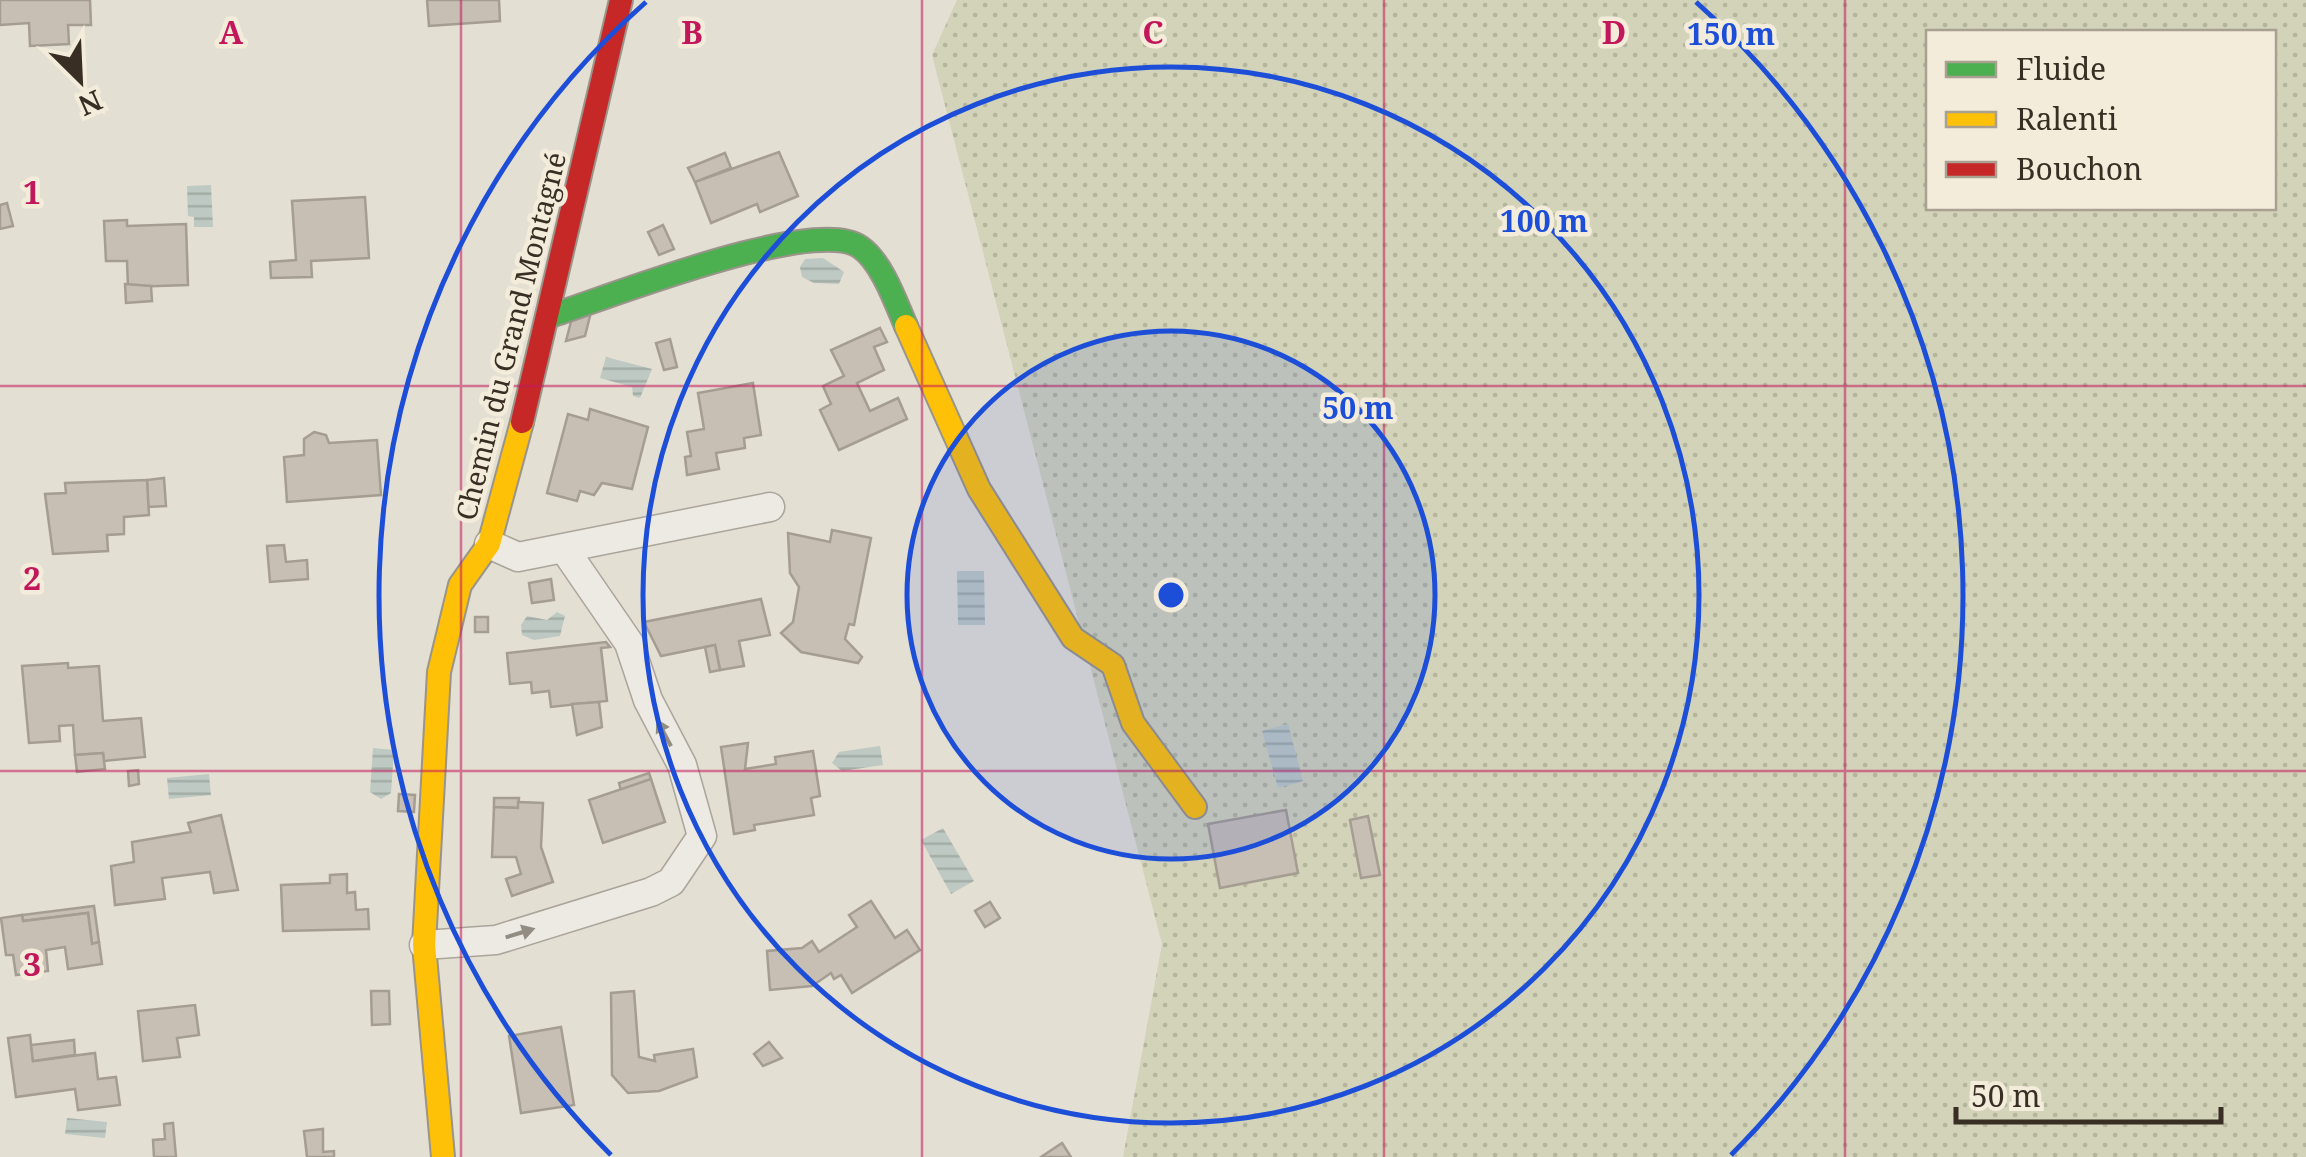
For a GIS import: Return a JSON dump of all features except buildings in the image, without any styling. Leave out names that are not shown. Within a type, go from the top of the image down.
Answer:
[{"type":"street","name":"Chemin du Grand Montagné","points":[[443,1157],[424,944],[439,672],[460,585],[489,544],[550,316],[621,0]]},
{"type":"street","points":[[550,316],[766,246],[840,237],[863,248],[891,293],[978,489],[1073,638],[1114,664],[1133,722],[1195,807]]},
{"type":"street","points":[[489,544],[518,557],[770,507]]},
{"type":"street","points":[[424,944],[496,940],[650,892],[671,882],[702,836],[682,766],[655,716],[629,643],[565,550]]},
{"type":"green space","points":[[957,0],[2306,0],[2306,1157],[1123,1157],[1162,944],[932,55]]},
{"type":"shaded area","points":[[211,185],[213,227],[194,227],[194,217],[188,216],[187,186]]},
{"type":"shaded area","points":[[823,258],[844,272],[839,284],[814,283],[802,277],[800,267],[805,259]]},
{"type":"shaded area","points":[[606,357],[652,369],[640,398],[633,396],[632,387],[600,378]]},
{"type":"shaded area","points":[[957,571],[984,571],[985,625],[958,625]]},
{"type":"shaded area","points":[[557,612],[565,616],[560,636],[534,640],[522,635],[521,625],[527,616],[547,620]]},
{"type":"shaded area","points":[[1288,724],[1303,781],[1278,788],[1262,731]]},
{"type":"shaded area","points":[[880,746],[883,765],[842,771],[832,763],[839,752]]},
{"type":"shaded area","points":[[373,748],[394,750],[391,793],[381,799],[370,792]]},
{"type":"shaded area","points":[[209,774],[211,795],[169,799],[167,778]]},
{"type":"shaded area","points":[[943,828],[974,881],[951,894],[921,840]]},
{"type":"shaded area","points":[[67,1118],[107,1122],[105,1138],[65,1134]]},
{"type":"traffic: fast","points":[[550,316],[757,250],[836,240],[860,247],[875,262],[906,326]]},
{"type":"traffic: slow","points":[[906,326],[979,489],[1073,638],[1113,665],[1133,723],[1195,807]]},
{"type":"traffic: slow","points":[[443,1157],[424,945],[439,672],[460,585],[489,544],[522,422]]},
{"type":"traffic: jam","points":[[522,422],[621,0]]}]
